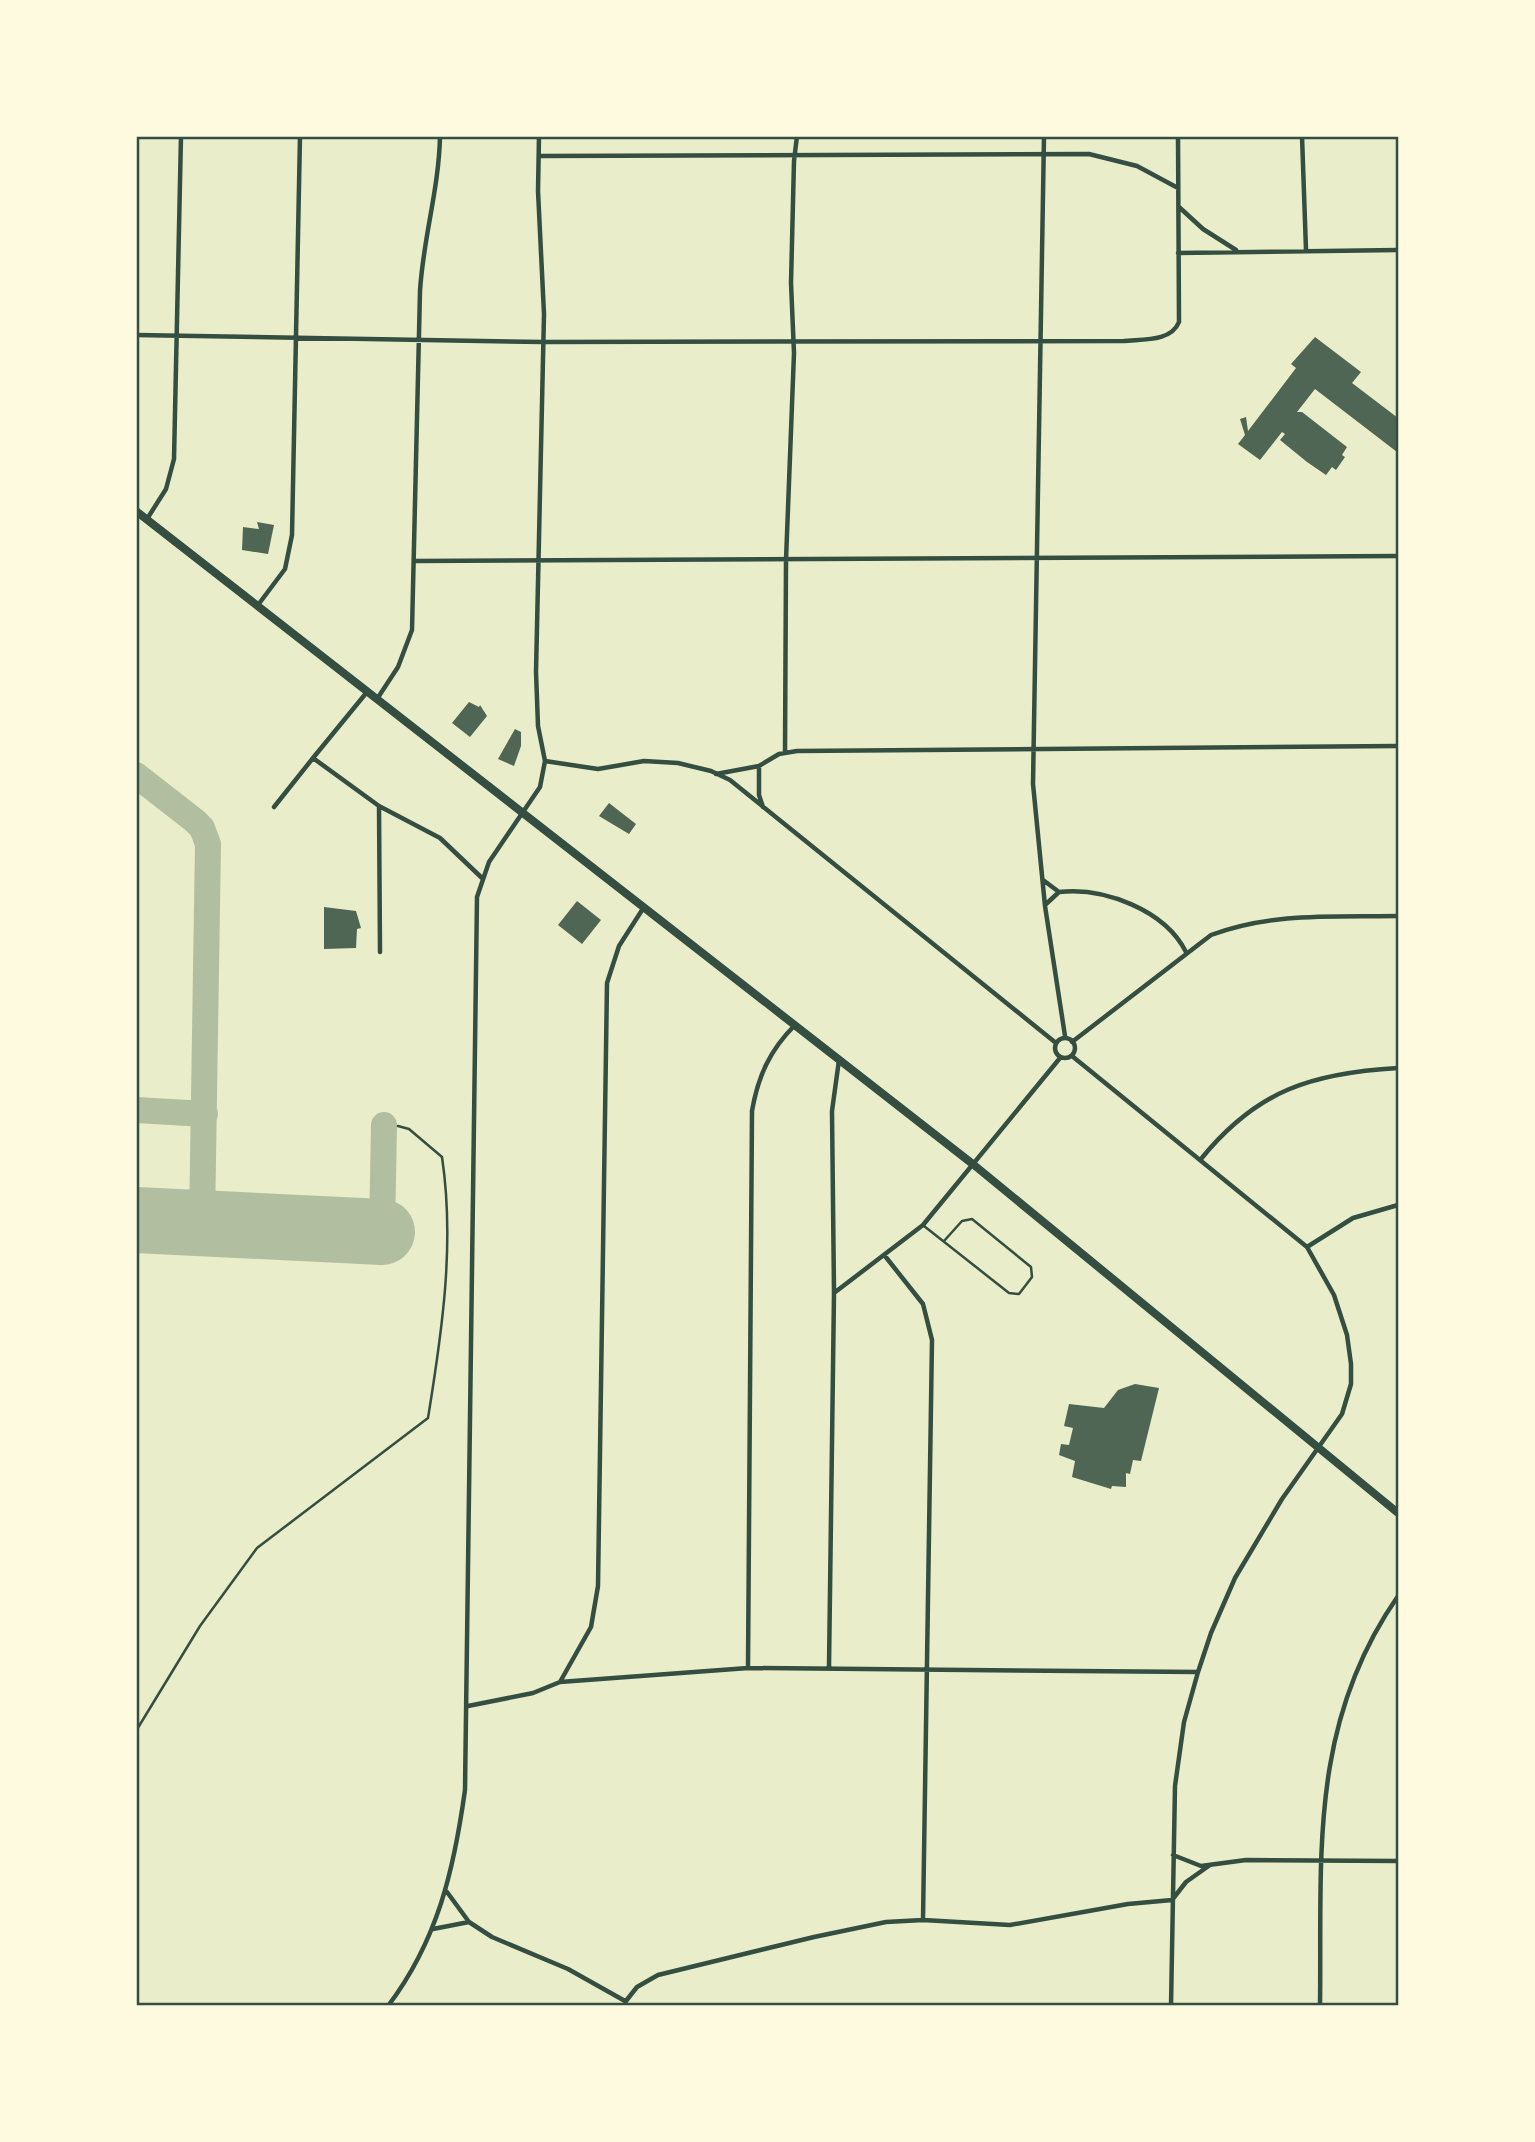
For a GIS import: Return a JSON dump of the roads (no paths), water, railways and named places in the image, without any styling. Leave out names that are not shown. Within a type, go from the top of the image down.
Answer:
[{"type":"main road","points":[[136,511],[645,906],[974,1166],[1398,1513]]},
{"type":"street","points":[[147,519],[173,472],[179,337],[181,136]]},
{"type":"street","points":[[257,606],[278,582],[290,554],[300,136]]},
{"type":"street","points":[[377,700],[398,667],[410,639],[422,262],[439,171],[440,136]]},
{"type":"street","points":[[388,2006],[413,1971],[447,1892],[466,1790],[477,897],[482,878],[540,787],[545,761],[537,706],[543,342],[539,136]]},
{"type":"street","points":[[786,752],[786,560],[797,136]]},
{"type":"street","points":[[1044,136],[1032,750],[1045,906],[1065,1036],[1072,1042],[1072,1056],[1068,1060],[1060,1058]]},
{"type":"street","points":[[136,335],[543,342],[1146,339],[1171,334],[1179,322],[1178,136]]},
{"type":"street","points":[[1302,136],[1306,250]]},
{"type":"street","points":[[539,156],[1043,153],[1110,157],[1137,166],[1178,188]]},
{"type":"street","points":[[1178,206],[1203,229],[1237,250]]},
{"type":"street","points":[[1178,253],[1237,250],[1398,250]]},
{"type":"street","points":[[414,562],[1398,556]]},
{"type":"street","points":[[274,807],[367,692]]},
{"type":"street","points":[[716,774],[759,766],[786,752],[1398,746]]},
{"type":"street","points":[[313,758],[379,806],[440,838],[482,878]]},
{"type":"street","points":[[545,761],[598,769],[631,762],[661,761],[694,766],[716,774],[764,808],[1056,1043],[1060,1058]]},
{"type":"street","points":[[759,766],[759,795],[764,808]]},
{"type":"street","points":[[379,806],[380,952]]},
{"type":"street","points":[[1042,879],[1059,892],[1095,893],[1128,904],[1167,929],[1186,952]]},
{"type":"street","points":[[1045,906],[1059,892]]},
{"type":"street","points":[[560,1682],[591,1627],[598,1586],[607,983],[619,946],[645,906]]},
{"type":"street","points":[[1072,1042],[1211,935],[1257,921],[1301,917],[1398,916]]},
{"type":"street","points":[[748,1668],[752,1111],[764,1067],[777,1045],[795,1024]]},
{"type":"street","points":[[1056,1043],[1065,1036]]},
{"type":"street","points":[[1072,1056],[1307,1247],[1334,1295],[1347,1335],[1351,1364],[1347,1404],[1320,1448],[1282,1499],[1235,1578],[1198,1672],[1184,1723],[1176,1774],[1171,2006]]},
{"type":"street","points":[[834,1293],[923,1225],[1060,1058]]},
{"type":"street","points":[[829,1667],[834,1293],[831,1111],[839,1059]]},
{"type":"street","points":[[1201,1159],[1242,1116],[1288,1088],[1320,1077],[1398,1069]]},
{"type":"street","points":[[1307,1247],[1353,1218],[1398,1205]]},
{"type":"street","points":[[885,1256],[923,1304],[931,1331],[923,1920]]},
{"type":"street","points":[[1320,2006],[1322,1861],[1329,1755],[1340,1715],[1364,1652],[1398,1596]]},
{"type":"street","points":[[468,1706],[533,1693],[560,1682],[748,1668],[1198,1672]]},
{"type":"street","points":[[1173,1855],[1194,1865],[1246,1860],[1398,1861]]},
{"type":"street","points":[[447,1892],[469,1922],[512,1947],[568,1969],[624,2003],[636,1987],[666,1973],[851,1928],[923,1920],[1010,1925],[1128,1904],[1172,1900],[1186,1882],[1210,1865]]},
{"type":"street","points":[[433,1929],[469,1922]]},
{"type":"lane","points":[[136,1731],[201,1626],[257,1548],[428,1418],[444,1317],[447,1186],[442,1157],[410,1129],[398,1126]]},
{"type":"lane","points":[[923,1225],[1009,1293],[1019,1294],[1032,1277],[1031,1266],[972,1219],[962,1221],[944,1241]]}]
